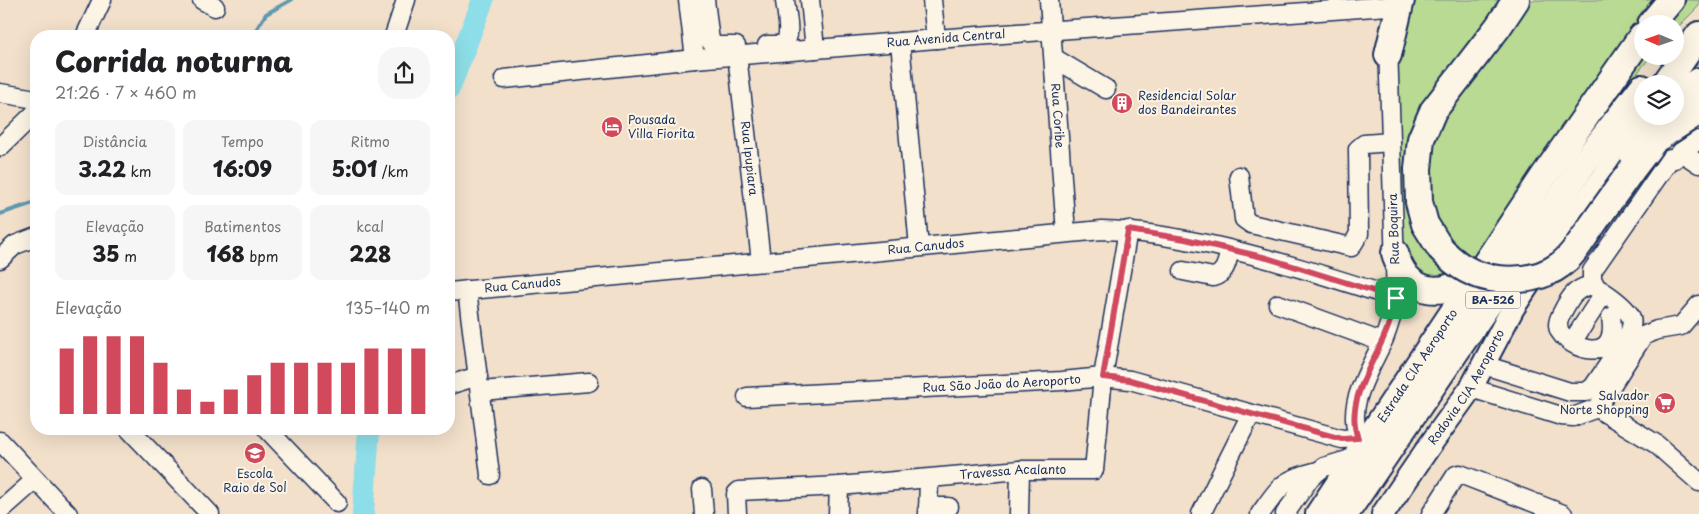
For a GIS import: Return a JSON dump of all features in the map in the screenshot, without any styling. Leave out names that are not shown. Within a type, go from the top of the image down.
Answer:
[{"type":"highway","points":[[1498,27],[1507,0]]},
{"type":"highway","points":[[1516,0],[1498,27],[1433,111],[1422,139],[1418,169],[1420,202],[1425,224],[1447,256],[1464,269],[1490,278],[1515,280],[1550,272],[1561,265],[1573,253],[1629,162],[1664,125]]},
{"type":"highway","points":[[1658,15],[1671,0]]},
{"type":"highway","points":[[1388,55],[1392,2]]},
{"type":"highway","points":[[1684,36],[1699,18]]},
{"type":"highway","points":[[1671,75],[1699,35]]},
{"type":"highway","name":"Estrada CIA Aeroporto","points":[[1319,514],[1355,451],[1634,48]]},
{"type":"highway","points":[[1684,107],[1699,96]]},
{"type":"highway","name":"Estrada CIA Aeroporto","points":[[1345,514],[1584,163],[1634,98]]},
{"type":"highway","points":[[1629,162],[1641,125]]},
{"type":"highway","points":[[1395,253],[1398,264],[1405,276],[1416,285],[1432,290],[1450,288],[1459,284],[1485,263]]},
{"type":"main road","points":[[1684,89],[1699,79]]},
{"type":"main road","name":"Rodovia CIA Aeroporto","points":[[1383,514],[1471,388],[1513,308],[1538,270],[1629,162],[1648,125]]},
{"type":"street","points":[[88,30],[102,0]]},
{"type":"street","points":[[396,30],[406,0]]},
{"type":"street","points":[[688,0],[695,58]]},
{"type":"street","points":[[705,0],[708,38],[711,44],[716,46],[785,44],[788,34],[785,0]]},
{"type":"street","points":[[810,0],[815,49]]},
{"type":"street","points":[[932,0],[936,39]]},
{"type":"street","name":"Rua Coribe","points":[[1050,0],[1066,233]]},
{"type":"street","name":"Rua Avenida Central","points":[[504,79],[695,58],[1052,31],[1392,2]]},
{"type":"street","points":[[900,42],[919,247]]},
{"type":"street","name":"Rua Ipupiara","points":[[737,55],[761,261]]},
{"type":"street","name":"Rua Boquira","points":[[1355,451],[1357,403],[1366,372],[1387,330],[1396,298],[1388,55]]},
{"type":"street","points":[[1054,58],[1106,89]]},
{"type":"street","points":[[0,93],[30,98]]},
{"type":"street","points":[[1629,162],[1699,116]]},
{"type":"street","points":[[0,147],[30,118]]},
{"type":"street","points":[[1657,330],[1619,314],[1592,278],[1592,271],[1675,157],[1699,140]]},
{"type":"street","points":[[1240,176],[1244,219],[1251,224],[1351,247],[1358,234],[1358,149],[1364,144],[1391,142]]},
{"type":"street","points":[[1675,157],[1699,164]]},
{"type":"street","name":"Rua Canudos","points":[[455,291],[1066,233],[1128,230],[1185,239],[1267,258],[1396,298]]},
{"type":"street","name":"Travessa Acalanto","points":[[736,514],[736,494],[739,491],[839,486],[1020,470],[1102,472],[1103,377],[1128,230]]},
{"type":"street","points":[[0,259],[15,245],[30,239]]},
{"type":"street","points":[[1182,270],[1217,276],[1224,271],[1230,250]]},
{"type":"street","points":[[1600,290],[1589,286],[1580,288],[1572,294],[1559,318],[1558,326],[1560,333],[1565,339],[1584,348],[1592,350],[1601,349],[1607,345],[1612,336],[1619,314]]},
{"type":"street","points":[[467,290],[490,475]]},
{"type":"street","points":[[1572,342],[1600,290]]},
{"type":"street","points":[[1278,304],[1382,342]]},
{"type":"street","points":[[1471,388],[1561,416],[1573,417],[1597,408],[1643,336],[1657,330],[1681,326],[1699,305]]},
{"type":"street","points":[[1484,365],[1570,392],[1586,392],[1593,387],[1628,336],[1631,328],[1631,318],[1619,314]]},
{"type":"street","name":"Rua São João do Aeroporto","points":[[747,397],[1062,381],[1103,377],[1130,380],[1342,439],[1355,451]]},
{"type":"street","points":[[455,385],[589,382]]},
{"type":"street","points":[[1597,408],[1656,444],[1699,482]]},
{"type":"street","points":[[1200,514],[1251,414]]},
{"type":"street","points":[[135,435],[210,514]]},
{"type":"street","points":[[273,435],[337,503]]},
{"type":"street","points":[[0,442],[68,514]]},
{"type":"street","points":[[1285,514],[1310,478],[1324,467],[1355,451]]},
{"type":"street","points":[[1019,514],[1020,470]]},
{"type":"street","points":[[1260,514],[1279,488],[1286,482],[1318,471]]},
{"type":"street","points":[[1431,514],[1456,476],[1460,474],[1564,514]]},
{"type":"street","points":[[929,478],[928,510],[949,507]]},
{"type":"street","points":[[0,511],[35,480]]},
{"type":"street","points":[[838,514],[839,486]]},
{"type":"street","points":[[702,489],[704,514]]},
{"type":"green space","points":[[1405,0],[1499,0],[1497,10],[1436,94],[1412,199],[1463,278],[1442,286],[1402,260],[1395,62]]},
{"type":"green space","points":[[1523,0],[1654,0],[1644,15],[1634,15],[1634,29],[1472,265],[1467,262],[1428,213],[1431,131]]},
{"type":"green space","points":[[1686,0],[1699,0],[1699,6],[1684,21],[1684,15],[1675,15]]},
{"type":"green space","points":[[1635,65],[1644,65],[1631,81],[1626,78]]},
{"type":"waterway","points":[[256,30],[266,14],[291,0]]},
{"type":"waterway","points":[[455,73],[483,0]]},
{"type":"waterway","points":[[0,214],[30,204]]},
{"type":"waterway","points":[[363,514],[369,435]]},
{"type":"place","name":"Residencial Solar dos Bandeirantes","points":[[1122,103]]},
{"type":"place","name":"Pousada Villa Fiorita","points":[[612,127]]},
{"type":"place","name":"Salvador Norte Shopping","points":[[1665,403]]},
{"type":"place","name":"Escola Raio de Sol","points":[[255,453]]},
{"type":"route","points":[[1128,230],[1185,239],[1267,258],[1396,298],[1383,341],[1366,372],[1362,384],[1355,416],[1358,438],[1342,439],[1130,380],[1103,377],[1128,230]]}]
